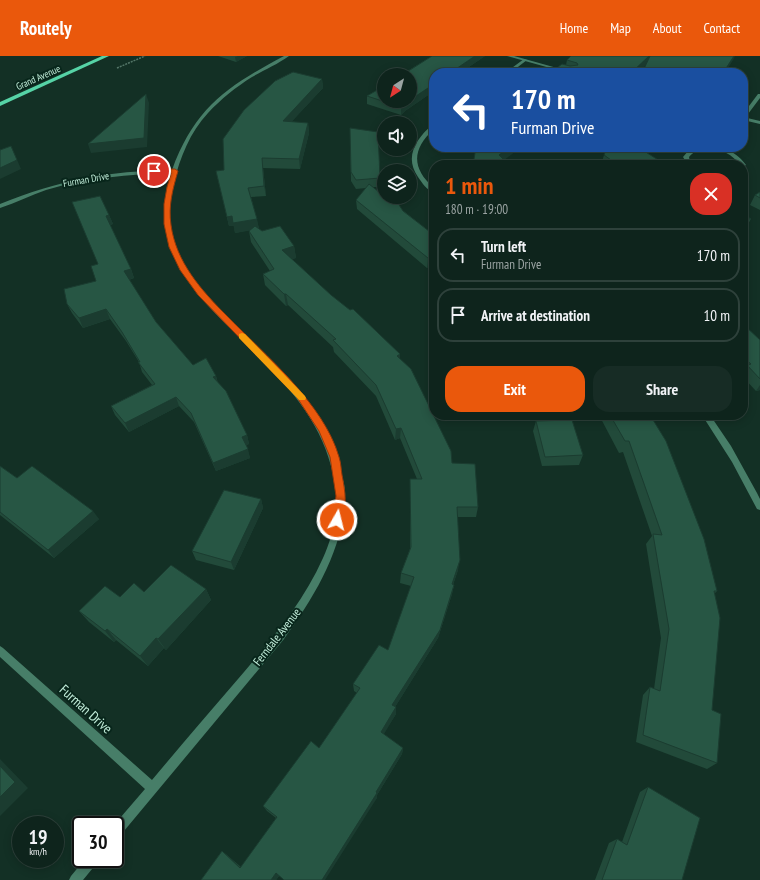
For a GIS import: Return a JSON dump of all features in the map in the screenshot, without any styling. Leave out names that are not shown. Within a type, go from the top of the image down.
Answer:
[{"type":"main road","name":"Grand Avenue","points":[[7,94],[100,56]]},
{"type":"main road","name":"Grand Avenue","points":[[0,104],[106,56]]},
{"type":"street","name":"Ferndale Avenue","points":[[124,822],[295,617],[322,571],[335,532],[341,496],[335,457],[323,429],[299,394],[200,293],[184,270],[173,247],[167,224],[167,204],[175,171],[187,139],[206,110],[220,97],[253,74],[287,56]]},
{"type":"street","points":[[509,56],[554,68]]},
{"type":"street","points":[[514,68],[525,60]]},
{"type":"street","points":[[748,111],[760,95]]},
{"type":"street","points":[[748,119],[760,123]]},
{"type":"street","points":[[429,129],[417,145],[413,162],[424,183],[429,187]]},
{"type":"street","points":[[728,152],[740,160]]},
{"type":"street","name":"Furman Drive","points":[[0,206],[55,184],[99,175],[135,171],[175,171]]},
{"type":"street","points":[[710,420],[744,475],[760,507]]},
{"type":"street","name":"Furman Drive","points":[[0,651],[152,788]]},
{"type":"street","points":[[75,880],[85,868]]},
{"type":"building","points":[[432,56],[475,56],[457,68],[429,68],[429,87],[417,95],[417,68],[413,68]]},
{"type":"building","points":[[571,56],[649,56],[636,68],[557,68],[562,64],[570,66],[578,65],[577,63],[567,60]]},
{"type":"building","points":[[650,56],[734,56],[726,68],[644,68]]},
{"type":"building","points":[[293,72],[322,79],[283,121],[308,123],[299,159],[262,158],[264,186],[248,188],[257,219],[233,223],[232,216],[227,217],[216,171],[224,170],[223,139],[244,110],[275,81]]},
{"type":"building","points":[[377,90],[377,99],[367,96]]},
{"type":"building","points":[[146,94],[144,138],[88,144]]},
{"type":"building","points":[[350,128],[377,132],[377,156],[379,156],[379,164],[377,164],[377,178],[356,180],[351,172]]},
{"type":"building","points":[[11,146],[17,160],[0,168],[0,150]]},
{"type":"building","points":[[475,152],[503,152],[499,155],[504,160],[474,160]]},
{"type":"building","points":[[605,152],[646,152],[658,160],[611,160],[604,155]]},
{"type":"building","points":[[369,184],[377,190],[377,204],[398,204],[403,211],[429,231],[428,258],[356,200]]},
{"type":"building","points":[[760,192],[760,198],[755,195]]},
{"type":"building","points":[[100,196],[109,215],[106,216],[131,269],[124,271],[156,322],[193,365],[206,358],[216,376],[213,377],[226,391],[247,435],[242,437],[248,449],[213,463],[191,413],[176,397],[125,423],[111,406],[155,384],[138,362],[140,362],[106,309],[79,318],[67,304],[64,289],[96,281],[91,266],[98,264],[72,202]]},
{"type":"building","points":[[255,226],[262,231],[280,226],[294,246],[282,250],[331,295],[350,310],[353,309],[400,354],[397,356],[411,369],[429,406],[429,420],[436,420],[451,451],[452,463],[475,464],[478,507],[457,507],[460,560],[440,630],[392,705],[396,707],[381,732],[403,748],[376,792],[377,793],[322,880],[284,880],[276,873],[271,880],[201,880],[222,851],[240,868],[277,817],[263,806],[311,741],[319,748],[360,688],[353,684],[379,645],[388,650],[414,577],[401,573],[411,547],[410,479],[422,479],[401,428],[396,429],[376,385],[333,340],[336,339],[263,274],[274,269],[249,231]]},
{"type":"building","points":[[748,329],[760,340],[760,379],[748,366],[751,364],[748,361]]},
{"type":"building","points":[[572,420],[583,455],[545,457],[536,421]]},
{"type":"building","points":[[613,420],[653,420],[666,441],[704,539],[717,591],[714,591],[720,618],[712,710],[721,714],[717,763],[643,735],[650,687],[660,691],[669,629],[653,534],[662,535],[629,441],[625,441]]},
{"type":"building","points":[[0,466],[17,478],[32,466],[93,511],[48,550],[0,512]]},
{"type":"building","points":[[224,490],[261,499],[231,562],[192,551]]},
{"type":"building","points":[[171,565],[206,589],[158,639],[156,638],[140,656],[107,629],[105,631],[79,611],[105,586],[120,597],[134,583],[144,592]]},
{"type":"building","points":[[0,766],[15,782],[0,797]]},
{"type":"building","points":[[648,787],[700,818],[682,880],[602,880],[617,839],[627,845]]},
{"type":"slow traffic","points":[[242,336],[302,398]]},
{"type":"route","points":[[154,171],[175,171],[167,204],[167,224],[173,247],[184,270],[200,293],[299,394],[323,429],[335,457],[341,496],[337,520]]}]
